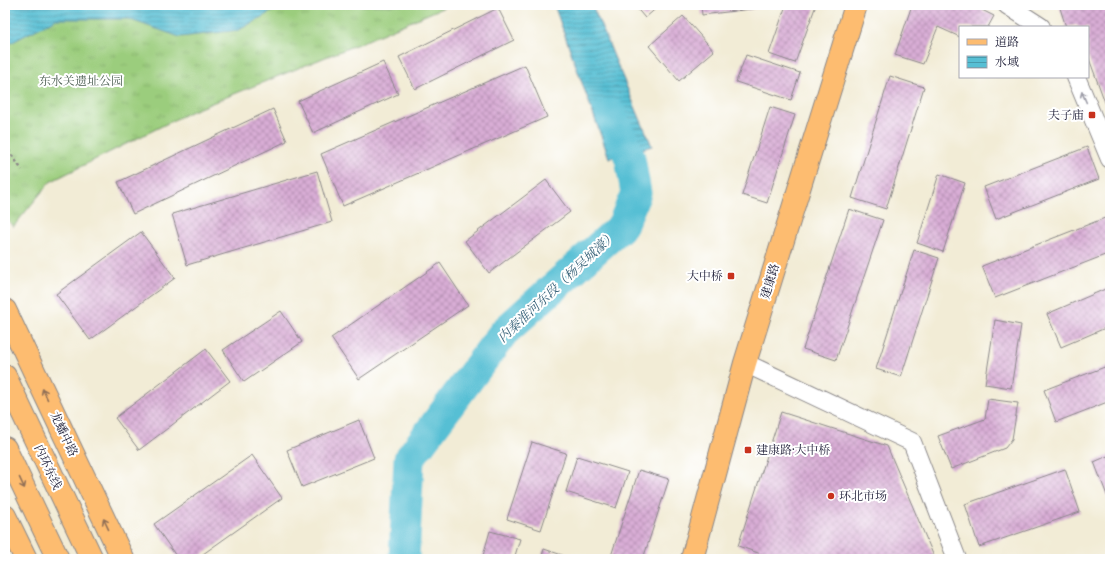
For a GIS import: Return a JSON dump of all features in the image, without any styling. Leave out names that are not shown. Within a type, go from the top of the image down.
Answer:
[{"type":"main road","name":"建康路","points":[[692,559],[745,363],[856,5]]},
{"type":"main road","name":"龙蟠中路","points":[[5,310],[123,559]]},
{"type":"main road","name":"内环东线","points":[[5,376],[92,559]]},
{"type":"main road","points":[[5,448],[58,559]]},
{"type":"main road","points":[[5,516],[26,559]]},
{"type":"street","points":[[1007,5],[1039,26]]},
{"type":"street","points":[[1076,78],[1110,159]]},
{"type":"street","points":[[745,363],[912,442],[957,559]]},
{"type":"path","points":[[5,145],[22,170]]},
{"type":"green space","name":"东水关遗址公园","points":[[5,5],[449,5],[363,42],[192,111],[50,182],[13,227],[5,216]]},
{"type":"water","points":[[5,5],[283,5],[239,30],[180,37],[128,19],[56,19],[5,46]]},
{"type":"water","points":[[554,5],[592,5],[652,146],[609,158]]},
{"type":"building","points":[[634,5],[660,5],[645,18]]},
{"type":"building","points":[[701,5],[768,5],[768,7],[702,15]]},
{"type":"building","points":[[786,5],[816,5],[795,63],[769,54]]},
{"type":"building","points":[[912,5],[972,5],[994,16],[989,26],[959,26],[959,37],[938,27],[923,64],[895,55]]},
{"type":"building","points":[[1059,5],[1110,5],[1110,116],[1089,59],[1089,26],[1066,26]]},
{"type":"building","points":[[498,8],[514,40],[415,89],[399,57]]},
{"type":"building","points":[[683,16],[714,51],[679,81],[649,46]]},
{"type":"building","points":[[746,55],[800,73],[791,100],[736,82]]},
{"type":"building","points":[[383,62],[398,94],[313,133],[298,101]]},
{"type":"building","points":[[525,65],[547,117],[343,206],[321,154]]},
{"type":"building","points":[[890,76],[924,87],[886,209],[852,198]]},
{"type":"building","points":[[770,107],[795,115],[767,203],[742,195]]},
{"type":"building","points":[[273,109],[287,141],[133,214],[118,182]]},
{"type":"building","points":[[1087,147],[1099,179],[996,219],[984,187]]},
{"type":"building","points":[[317,171],[332,222],[187,265],[172,214]]},
{"type":"building","points":[[939,174],[965,183],[943,252],[917,243]]},
{"type":"building","points":[[546,180],[570,212],[489,273],[465,241]]},
{"type":"building","points":[[849,209],[883,220],[836,360],[803,349]]},
{"type":"building","points":[[1110,216],[1110,253],[995,298],[982,266]]},
{"type":"building","points":[[141,232],[175,278],[90,340],[56,294]]},
{"type":"building","points":[[914,250],[939,258],[901,377],[876,369]]},
{"type":"building","points":[[440,263],[468,305],[359,379],[331,338]]},
{"type":"building","points":[[1110,287],[1110,326],[1061,347],[1047,314]]},
{"type":"building","points":[[281,311],[302,342],[244,382],[223,350]]},
{"type":"building","points":[[995,320],[1021,325],[1011,388],[985,384]]},
{"type":"building","points":[[206,349],[230,381],[139,450],[115,418]]},
{"type":"building","points":[[1110,365],[1110,401],[1056,422],[1044,390]]},
{"type":"building","points":[[988,399],[1018,403],[1012,439],[1005,448],[951,469],[938,436],[985,419]]},
{"type":"building","name":"环北市场","points":[[781,412],[887,446],[935,559],[763,559],[764,555],[738,546]]},
{"type":"building","points":[[359,420],[374,458],[302,487],[287,450]]},
{"type":"building","points":[[532,442],[566,453],[541,530],[507,519]]},
{"type":"building","points":[[252,455],[282,498],[196,559],[178,559],[154,524]]},
{"type":"building","points":[[1110,455],[1110,503],[1094,462]]},
{"type":"building","points":[[577,456],[628,472],[616,508],[566,492]]},
{"type":"building","points":[[1065,469],[1080,512],[979,547],[965,504]]},
{"type":"building","points":[[639,470],[669,479],[643,559],[610,559]]},
{"type":"building","points":[[490,531],[520,539],[514,559],[482,559]]},
{"type":"building","points":[[544,549],[574,559],[541,559]]},
{"type":"waterway","name":"内秦淮河东段（杨吴城濠）","points":[[404,559],[409,459],[504,332],[622,226],[636,193],[630,158],[611,114]]},
{"type":"place","name":"夫子庙","points":[[1092,115]]},
{"type":"place","name":"大中桥","points":[[731,276]]},
{"type":"place","name":"建康路·大中桥","points":[[748,450]]},
{"type":"place","name":"环北市场","points":[[831,496]]}]
